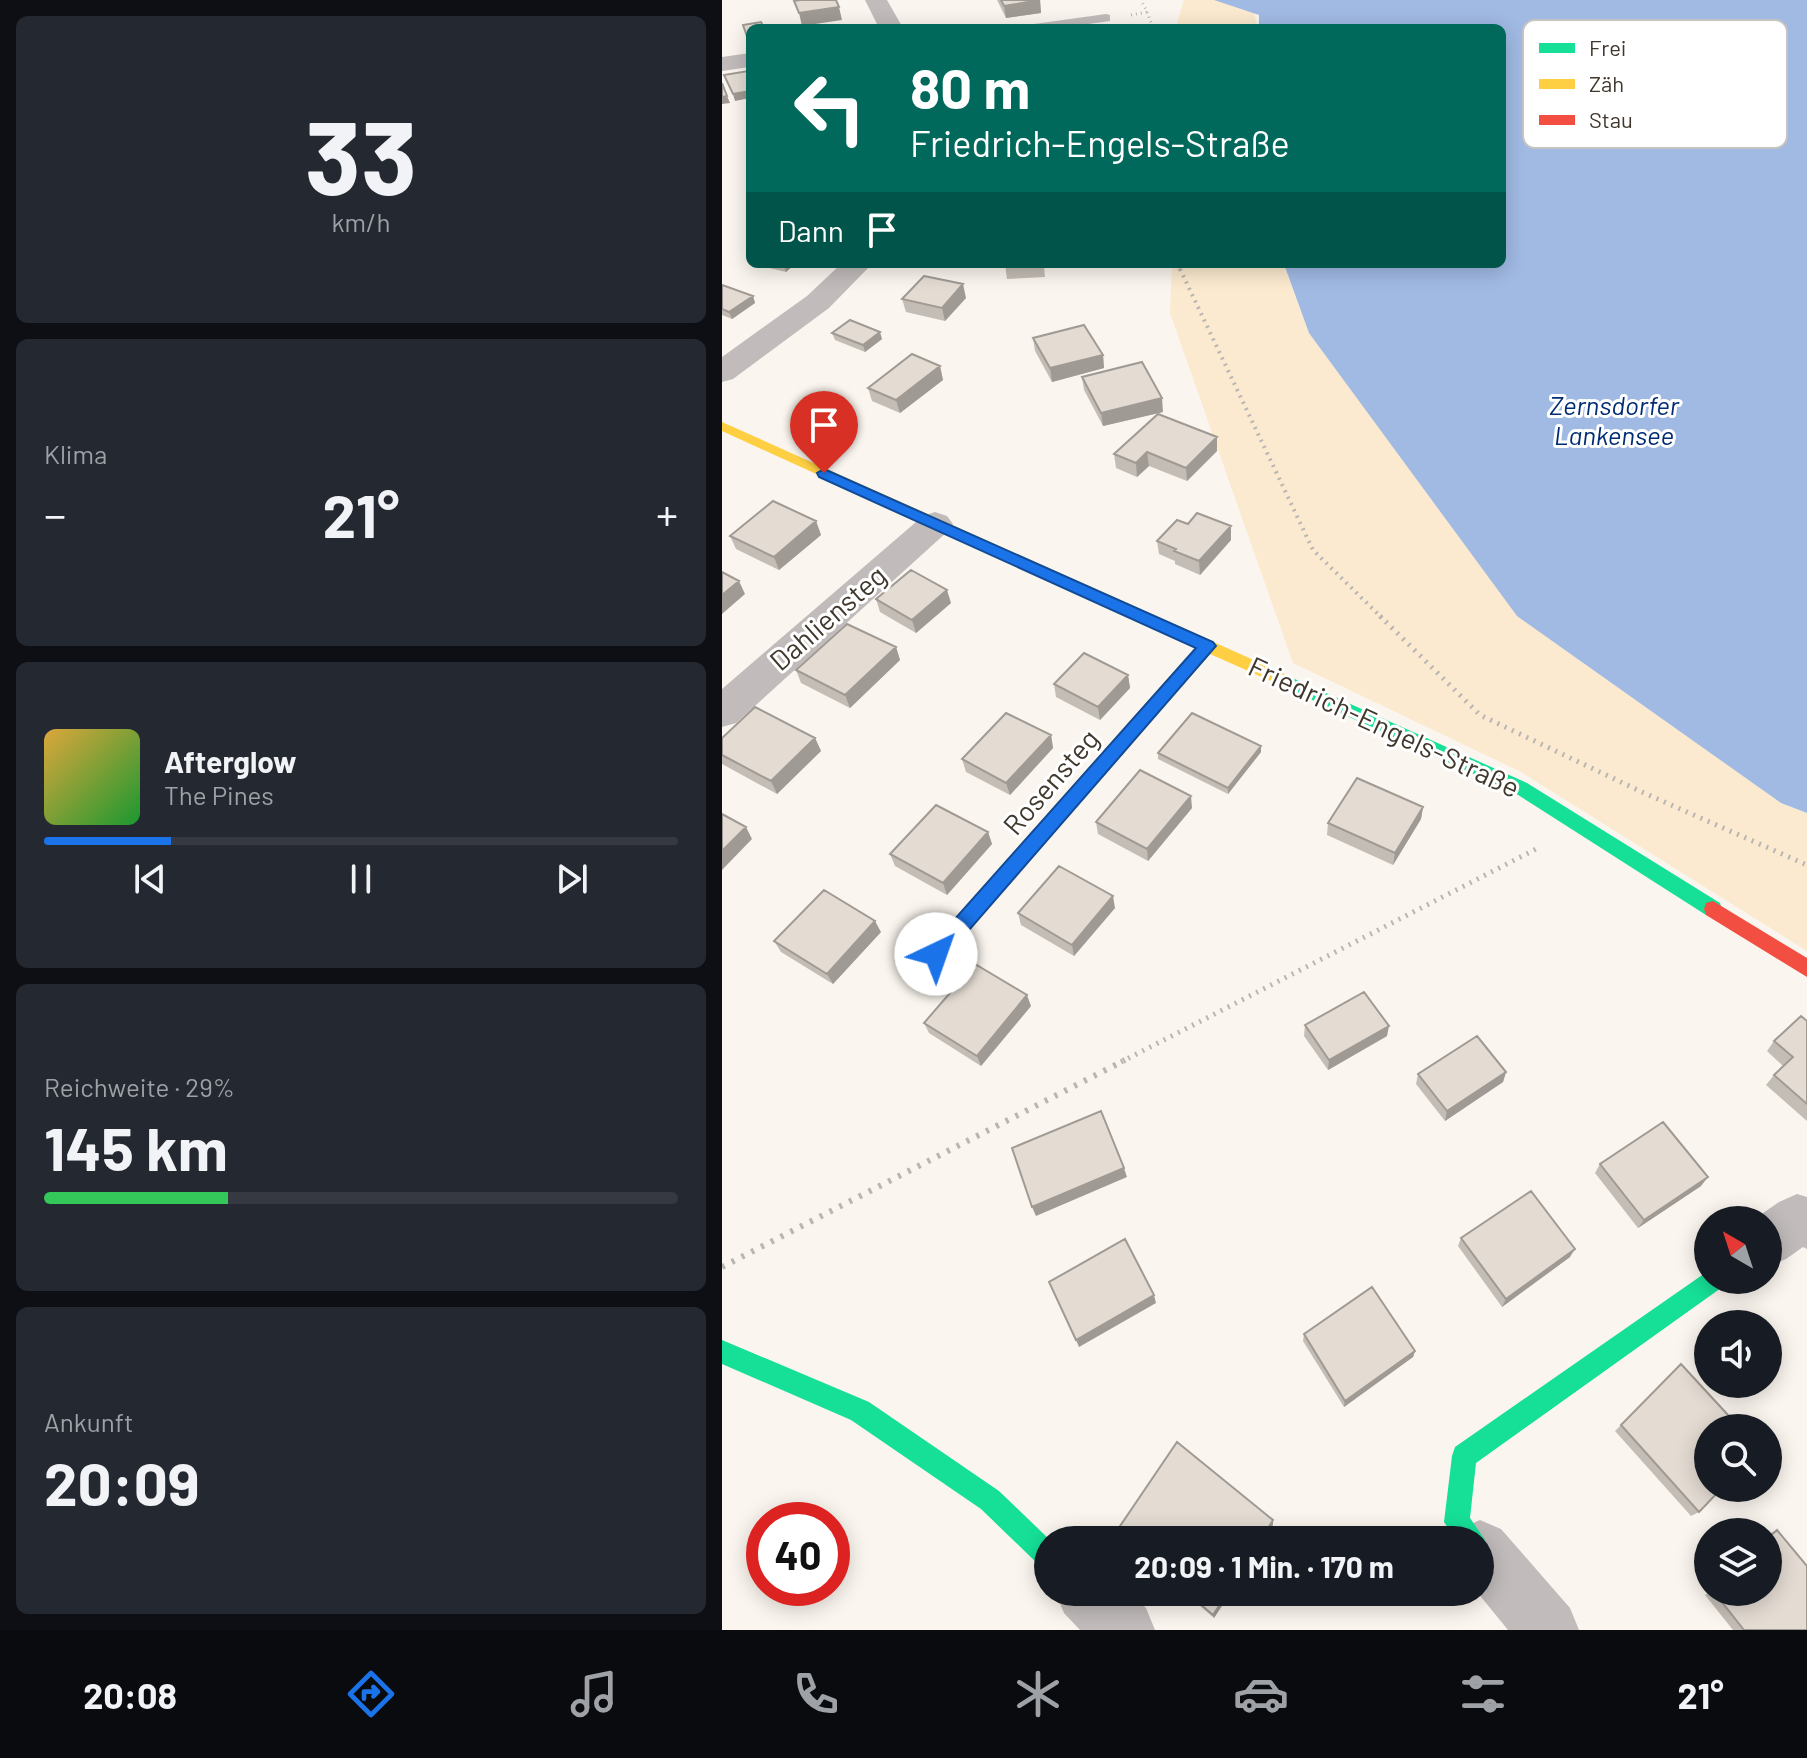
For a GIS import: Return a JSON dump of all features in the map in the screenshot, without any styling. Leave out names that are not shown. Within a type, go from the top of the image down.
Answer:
[{"type":"street","points":[[876,0],[889,24]]},
{"type":"street","points":[[722,64],[746,61]]},
{"type":"street","points":[[722,372],[818,302],[854,268]]},
{"type":"street","name":"Friedrich-Engels-Straße","points":[[722,426],[1521,788],[1807,968]]},
{"type":"street","name":"Dahliensteg","points":[[722,712],[935,524]]},
{"type":"street","name":"Rosensteg","points":[[936,954],[1207,646]]},
{"type":"street","points":[[1782,1231],[1797,1220],[1807,1223]]},
{"type":"street","points":[[1460,1526],[1457,1522],[1464,1456],[1694,1293]]},
{"type":"street","points":[[722,1352],[860,1411],[990,1500],[1034,1542]]},
{"type":"street","points":[[1494,1566],[1548,1630]]},
{"type":"street","points":[[1099,1606],[1124,1630]]},
{"type":"lane","points":[[1063,24],[1106,18]]},
{"type":"path","points":[[1147,12],[1152,24]]},
{"type":"path","points":[[1179,268],[1313,550],[1480,715],[1644,793],[1807,865]]},
{"type":"path","points":[[722,1267],[1544,845],[1567,816]]},
{"type":"shaded area","points":[[1184,0],[1218,0],[1254,11],[1256,24],[1177,24]]},
{"type":"shaded area","points":[[1172,268],[1285,268],[1309,333],[1781,803],[1807,813],[1807,951],[1521,772],[1293,663],[1170,313]]},
{"type":"water","name":"Zernsdorfer Lankensee","points":[[1214,0],[1807,0],[1807,813],[1781,803],[1517,616],[1309,333],[1285,268],[1506,268],[1506,24],[1259,24],[1259,15]]},
{"type":"building","points":[[836,0],[839,7],[799,13],[794,1]]},
{"type":"building","points":[[1001,0],[1040,0],[1004,6]]},
{"type":"building","points":[[746,71],[746,92],[733,94],[724,75]]},
{"type":"building","points":[[924,276],[963,284],[942,308],[902,299]]},
{"type":"building","points":[[722,285],[753,296],[729,312],[722,309]]},
{"type":"building","points":[[850,320],[880,332],[863,345],[832,333]]},
{"type":"building","points":[[1084,325],[1103,355],[1050,368],[1033,338]]},
{"type":"building","points":[[912,354],[940,366],[896,400],[868,388]]},
{"type":"building","points":[[1142,362],[1162,398],[1101,413],[1082,377]]},
{"type":"building","points":[[1158,414],[1217,437],[1186,468],[1147,452],[1136,463],[1114,454]]},
{"type":"building","points":[[773,501],[816,521],[774,557],[730,536]]},
{"type":"building","points":[[1197,513],[1231,526],[1199,561],[1157,541],[1177,520],[1188,524]]},
{"type":"building","points":[[911,570],[947,590],[912,620],[876,599]]},
{"type":"building","points":[[722,572],[739,581],[722,595]]},
{"type":"building","points":[[847,624],[896,647],[845,695],[796,670]]},
{"type":"building","points":[[1084,653],[1128,675],[1098,707],[1054,684]]},
{"type":"building","points":[[755,707],[815,738],[771,781],[722,755],[722,738]]},
{"type":"building","points":[[1006,713],[1051,735],[1006,783],[962,759]]},
{"type":"building","points":[[1192,713],[1261,746],[1228,788],[1158,753]]},
{"type":"building","points":[[1140,770],[1191,796],[1147,849],[1096,822]]},
{"type":"building","points":[[1357,778],[1423,807],[1395,853],[1328,823]]},
{"type":"building","points":[[936,805],[988,832],[943,883],[890,854]]},
{"type":"building","points":[[722,814],[746,827],[722,851]]},
{"type":"building","points":[[1059,866],[1113,896],[1072,945],[1018,913]]},
{"type":"building","points":[[824,890],[875,921],[827,974],[774,941]]},
{"type":"building","points":[[975,964],[1027,995],[977,1056],[924,1023]]},
{"type":"building","points":[[1364,992],[1389,1026],[1329,1060],[1305,1025]]},
{"type":"building","points":[[1801,1016],[1807,1021],[1807,1104],[1774,1075],[1793,1057],[1774,1041]]},
{"type":"building","points":[[1477,1036],[1506,1072],[1447,1111],[1418,1074]]},
{"type":"building","points":[[1101,1111],[1124,1168],[1032,1207],[1012,1148]]},
{"type":"building","points":[[1663,1122],[1708,1177],[1644,1220],[1600,1164]]},
{"type":"building","points":[[1531,1191],[1575,1249],[1506,1299],[1461,1238]]},
{"type":"building","points":[[1125,1239],[1154,1295],[1076,1340],[1049,1282]]},
{"type":"building","points":[[1372,1287],[1415,1351],[1345,1401],[1304,1334]]},
{"type":"building","points":[[1681,1364],[1694,1378],[1694,1398],[1712,1398],[1727,1414],[1694,1414],[1694,1502],[1709,1502],[1699,1512],[1621,1425]]},
{"type":"building","points":[[1177,1442],[1273,1520],[1269,1526],[1120,1526]]},
{"type":"building","points":[[1782,1536],[1807,1566],[1807,1630],[1744,1630],[1725,1606],[1782,1606]]},
{"type":"building","points":[[1202,1606],[1219,1606],[1213,1615]]},
{"type":"traffic: fast","points":[[1279,678],[1521,788],[1713,909]]},
{"type":"traffic: fast","points":[[1460,1526],[1457,1522],[1464,1456],[1694,1293]]},
{"type":"traffic: fast","points":[[722,1352],[860,1411],[990,1500],[1034,1542]]},
{"type":"traffic: slow","points":[[722,426],[1279,678]]},
{"type":"traffic: slow","points":[[936,954],[1207,646]]},
{"type":"traffic: jam","points":[[1713,909],[1807,968]]},
{"type":"route","points":[[824,473],[1207,646],[936,954]]}]
